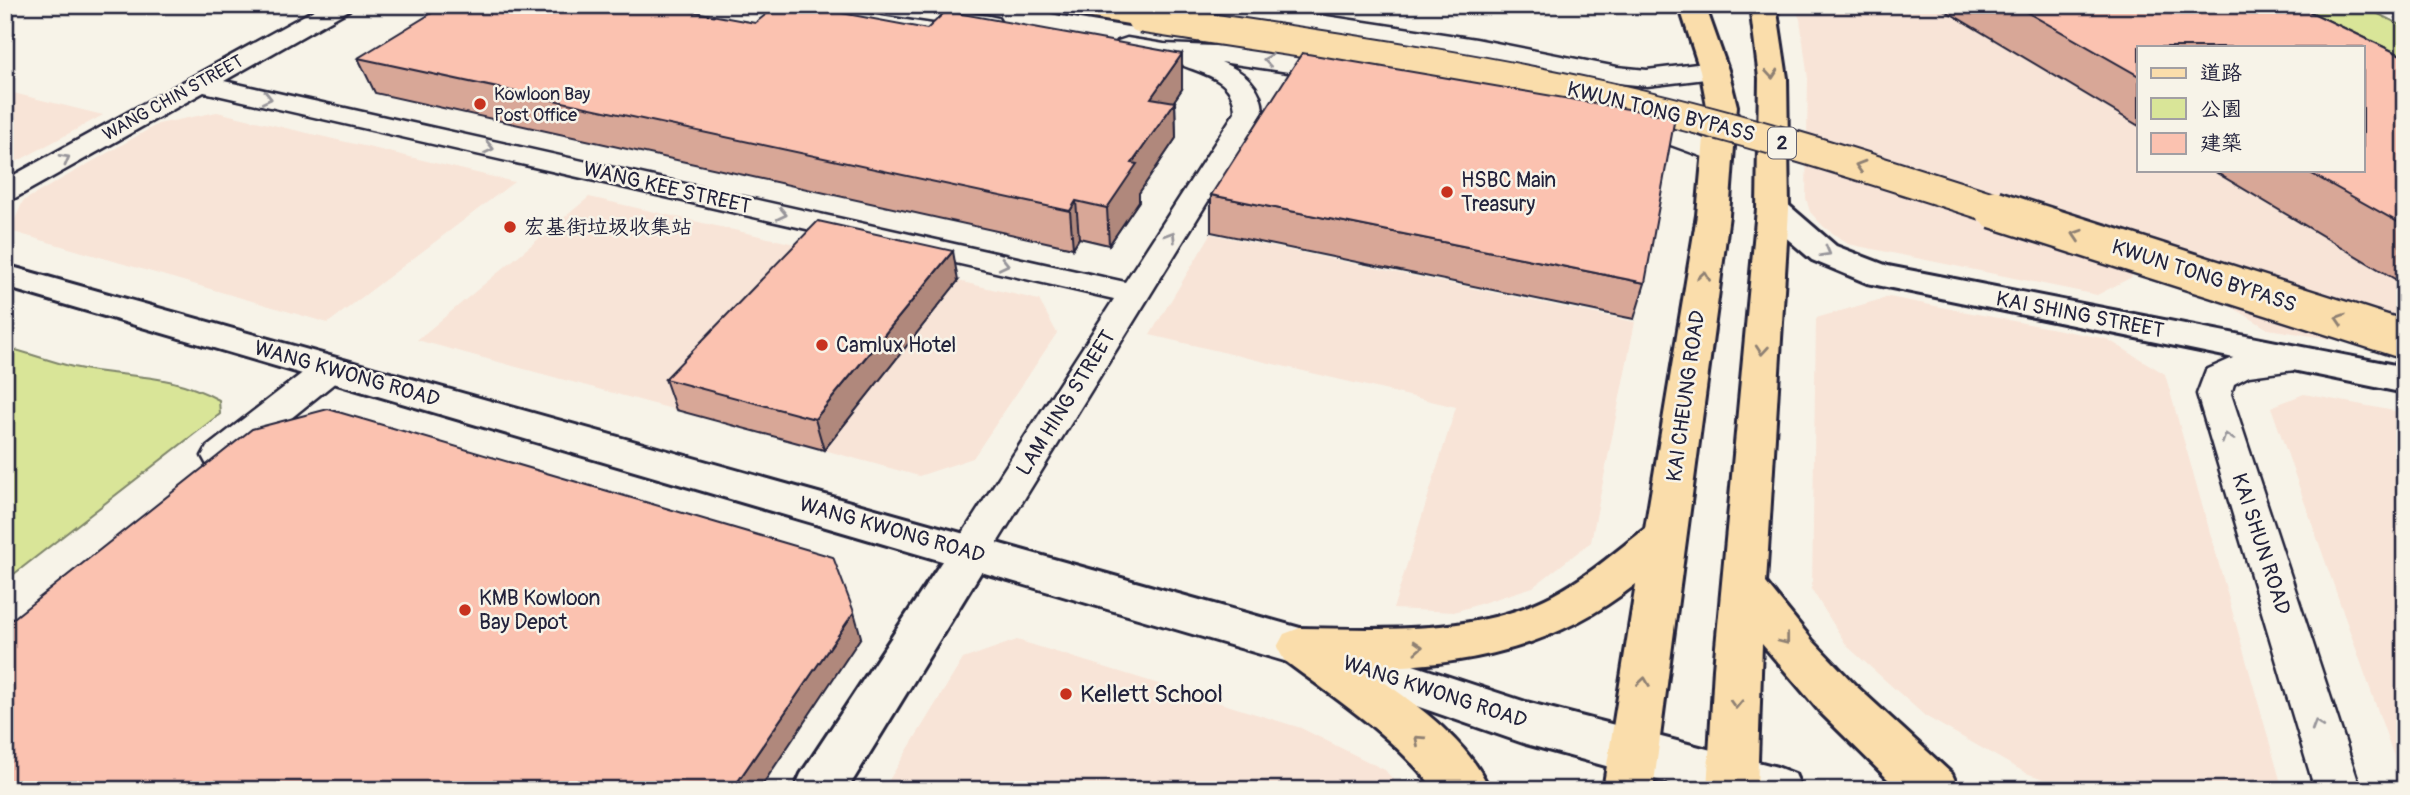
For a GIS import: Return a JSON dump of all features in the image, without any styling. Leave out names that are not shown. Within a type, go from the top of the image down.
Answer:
[{"type":"main road","name":"KWUN TONG BYPASS","points":[[1061,5],[1418,61],[1551,85],[1659,110],[1890,175],[2405,341]]},
{"type":"main road","name":"KWUN TONG BYPASS","points":[[1182,5],[1557,66],[1710,102],[1837,136],[2405,313]]},
{"type":"main road","name":"KAI CHEUNG ROAD","points":[[1631,770],[1713,215],[1722,106],[1714,71],[1692,5]]},
{"type":"main road","points":[[1747,786],[1743,587],[1773,209],[1773,78],[1763,6]]},
{"type":"main road","name":"KAI SHING STREET","points":[[1773,209],[1825,253],[1879,275],[2405,380]]},
{"type":"main road","name":"WANG KWONG ROAD","points":[[5,276],[1300,647],[1490,712],[1631,770],[1747,786]]},
{"type":"main road","points":[[1300,647],[1420,648],[1501,636],[1567,608],[1665,537]]},
{"type":"main road","name":"LAM HING STREET","points":[[819,790],[970,553]]},
{"type":"main road","points":[[1743,587],[1796,653],[1838,699],[1934,790]]},
{"type":"main road","points":[[1300,647],[1389,713],[1451,769],[1465,790]]},
{"type":"street","name":"WANG CHIN STREET","points":[[5,192],[341,5]]},
{"type":"street","points":[[870,5],[920,8],[1011,27]]},
{"type":"street","points":[[1205,5],[1476,47],[1617,75],[1647,78],[1714,71]]},
{"type":"street","points":[[1105,42],[1164,52],[1239,55],[1474,96],[1510,95],[1518,86],[1476,47]]},
{"type":"street","name":"LAM HING STREET","points":[[970,553],[1246,119],[1250,102],[1243,86],[1224,72],[1164,52]]},
{"type":"street","name":"WANG KEE STREET","points":[[200,83],[1134,294]]},
{"type":"street","points":[[1558,112],[1664,133],[1717,154]]},
{"type":"street","name":"KAI SHUN ROAD","points":[[2298,360],[2242,365],[2218,378],[2214,394],[2338,790]]},
{"type":"street","points":[[198,474],[330,369]]},
{"type":"shaded area","points":[[1793,5],[2213,5],[2137,46],[2137,172],[2364,172],[2405,102],[2405,351],[2268,329],[2227,304],[2220,282],[2130,266],[2132,277],[2097,295],[1848,244],[1824,227],[1810,212],[1806,198],[1808,79],[1800,19]]},
{"type":"shaded area","points":[[5,91],[103,115],[5,168]]},
{"type":"shaded area","points":[[217,112],[514,182],[328,323],[10,231],[23,201],[158,124]]},
{"type":"shaded area","points":[[589,197],[825,251],[676,410],[417,340]]},
{"type":"shaded area","points":[[1211,234],[1635,322],[1591,542],[1533,587],[1454,612],[1393,609],[1456,407],[1150,335]]},
{"type":"shaded area","points":[[958,281],[1039,300],[1057,333],[973,458],[919,476],[824,450]]},
{"type":"shaded area","points":[[1889,297],[2107,339],[2165,374],[2283,790],[2076,790],[2026,773],[1925,716],[1847,646],[1812,590],[1816,318]]},
{"type":"shaded area","points":[[2304,394],[2405,413],[2405,788],[2271,407]]},
{"type":"shaded area","name":"Kellett School","points":[[1017,640],[1301,728],[1385,770],[1402,790],[883,790],[963,659]]},
{"type":"green space","points":[[2213,5],[2360,5],[2405,27],[2405,102],[2364,46]]},
{"type":"green space","points":[[5,347],[73,367],[181,384],[219,400],[220,414],[5,581]]},
{"type":"building","points":[[445,5],[657,5],[755,23],[778,5],[799,5],[927,29],[946,11],[1182,54],[1151,98],[1175,102],[1132,163],[1137,164],[1107,208],[1076,201],[1070,211],[358,58]]},
{"type":"building","points":[[2014,5],[2296,5],[2405,57],[2405,226],[2309,172],[2364,172],[2364,46],[2137,46],[2137,75]]},
{"type":"building","name":"HSBC Main Treasury","points":[[1302,53],[1675,117],[1645,283],[1211,195]]},
{"type":"building","name":"Camlux Hotel","points":[[818,221],[953,251],[815,419],[665,379]]},
{"type":"building","name":"KMB Kowloon Bay Depot","points":[[328,409],[833,557],[854,612],[732,790],[5,790],[5,625],[252,429]]},
{"type":"place","name":"Kowloon Bay Post Office","points":[[480,104]]},
{"type":"place","name":"HSBC Main Treasury","points":[[1447,192]]},
{"type":"place","name":"宏基街垃圾收集站","points":[[510,227]]},
{"type":"place","name":"Camlux Hotel","points":[[822,345]]},
{"type":"place","name":"KMB Kowloon Bay Depot","points":[[465,610]]},
{"type":"place","name":"Kellett School","points":[[1066,694]]}]
